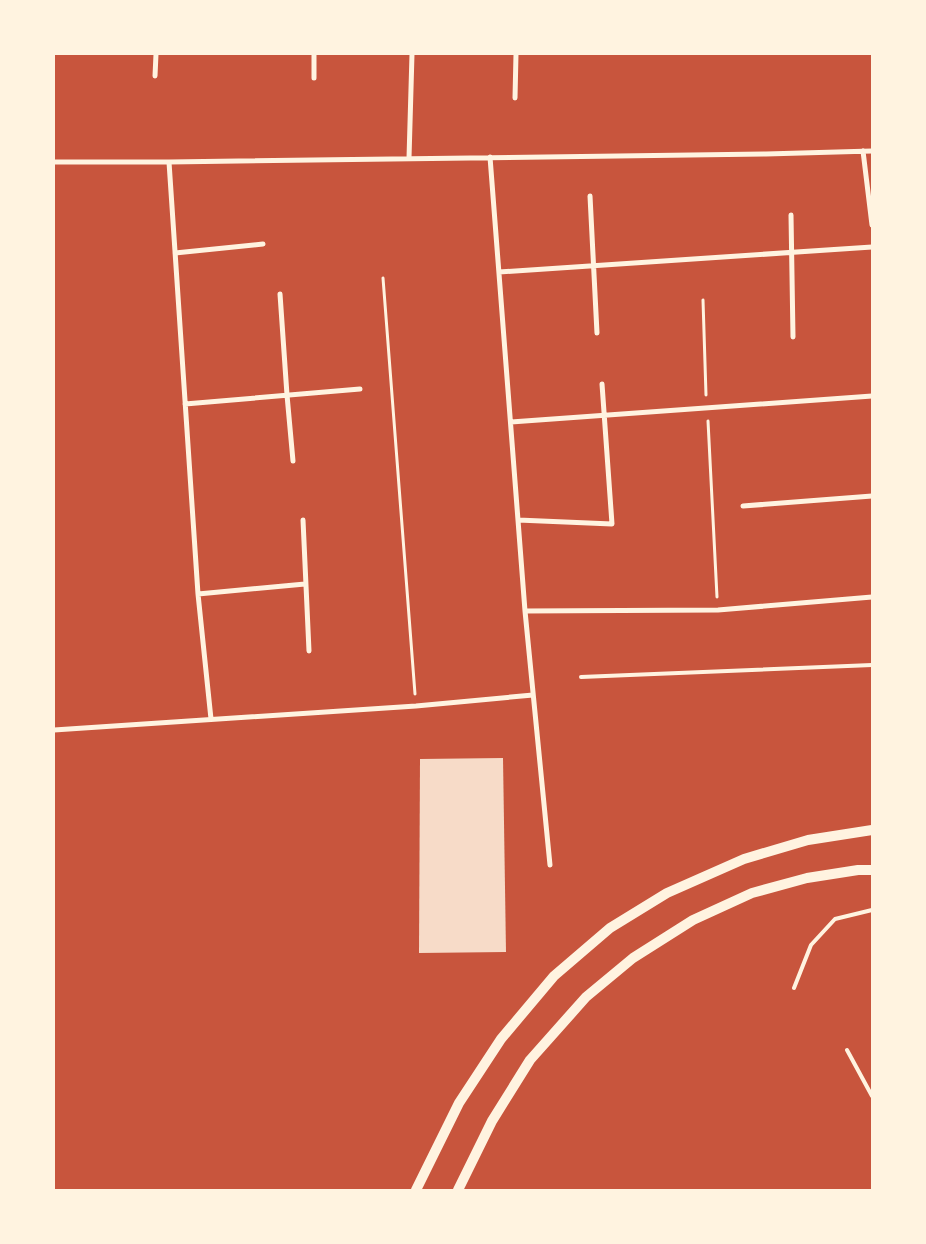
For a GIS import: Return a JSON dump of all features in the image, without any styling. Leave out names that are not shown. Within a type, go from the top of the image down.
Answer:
[{"type":"main road","points":[[416,1190],[459,1103],[502,1039],[554,976],[610,928],[667,894],[744,859],[808,840],[872,830]]},
{"type":"main road","points":[[458,1190],[492,1121],[530,1060],[586,997],[632,958],[693,920],[752,894],[807,878],[858,870],[872,870]]},
{"type":"street","points":[[155,76],[156,54]]},
{"type":"street","points":[[314,54],[314,78]]},
{"type":"street","points":[[409,158],[412,54]]},
{"type":"street","points":[[516,54],[516,98]]},
{"type":"street","points":[[863,151],[872,224]]},
{"type":"street","points":[[54,162],[766,154],[872,151]]},
{"type":"street","points":[[490,157],[525,611],[550,865]]},
{"type":"street","points":[[170,162],[198,594],[211,719]]},
{"type":"street","points":[[590,196],[597,333]]},
{"type":"street","points":[[791,215],[793,337]]},
{"type":"street","points":[[175,253],[263,244]]},
{"type":"street","points":[[499,272],[872,247]]},
{"type":"street","points":[[280,294],[293,461]]},
{"type":"street","points":[[518,520],[612,524],[602,384]]},
{"type":"street","points":[[185,404],[360,389]]},
{"type":"street","points":[[510,422],[872,396]]},
{"type":"street","points":[[743,506],[872,496]]},
{"type":"street","points":[[303,520],[309,651]]},
{"type":"street","points":[[198,594],[306,584]]},
{"type":"street","points":[[525,611],[718,610],[872,597]]},
{"type":"street","points":[[54,730],[416,706],[533,695]]},
{"type":"lane","points":[[581,677],[872,665]]},
{"type":"lane","points":[[794,988],[811,945],[835,919],[872,910]]},
{"type":"lane","points":[[848,1050],[872,1096]]},
{"type":"path","points":[[383,278],[416,706]]},
{"type":"path","points":[[703,300],[718,610]]},
{"type":"building","points":[[503,758],[506,952],[419,953],[420,759]]}]
